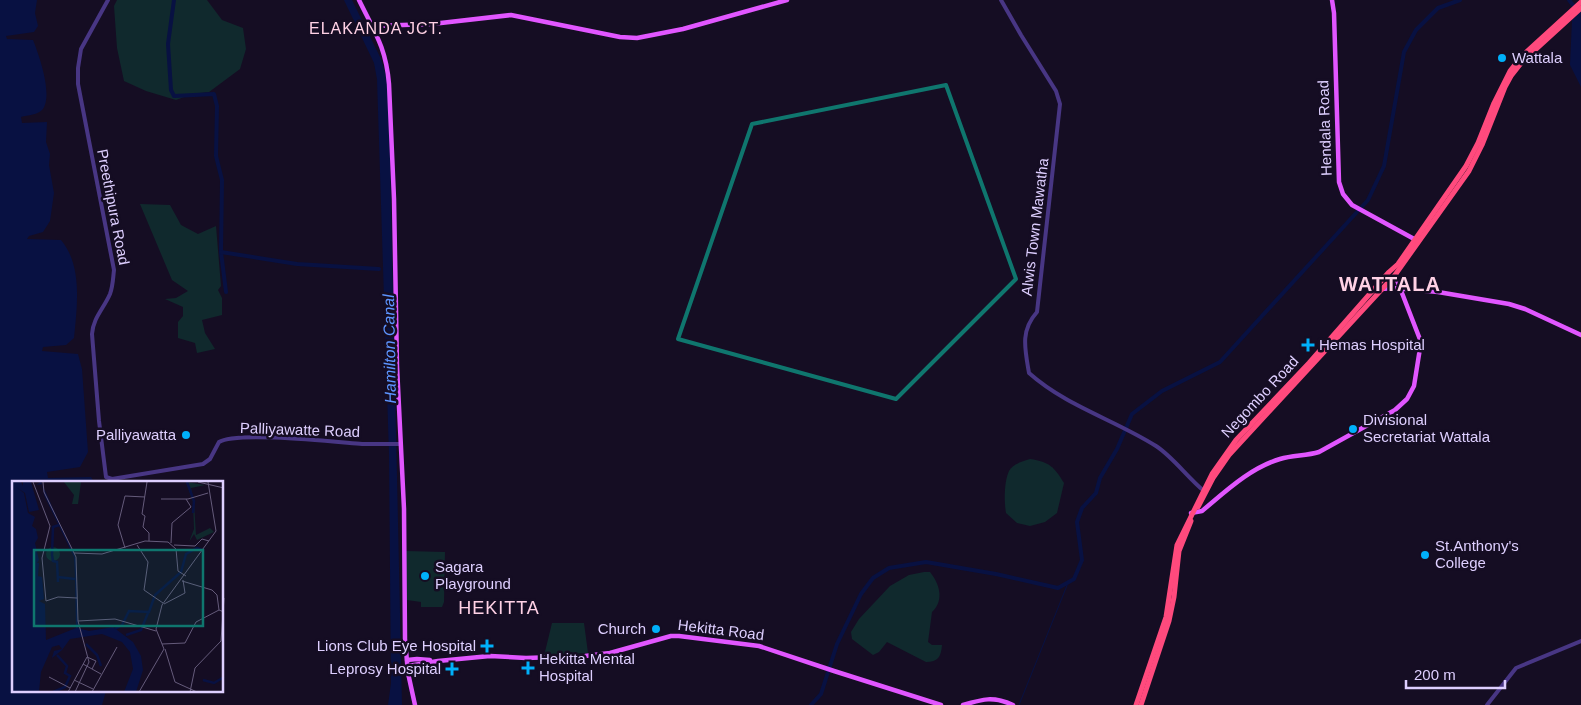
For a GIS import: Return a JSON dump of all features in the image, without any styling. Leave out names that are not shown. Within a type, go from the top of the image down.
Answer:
[{"type":"highway","name":"Negombo Road","points":[[1569,16],[1581,2]]},
{"type":"highway","name":"Negombo Road","points":[[1204,492],[1223,463],[1242,440],[1395,276],[1466,166],[1510,71],[1521,57],[1581,8]]},
{"type":"highway","name":"Negombo Road","points":[[1136,705],[1166,617],[1177,545],[1212,474],[1232,445],[1417,241]]},
{"type":"highway","name":"Negombo Road","points":[[1141,705],[1171,614],[1179,552],[1193,513]]},
{"type":"main road","points":[[359,0],[373,26],[386,60],[389,84],[407,660],[415,705]]},
{"type":"main road","points":[[373,26],[432,24],[511,15],[620,37],[636,38],[683,29],[788,0]]},
{"type":"main road","name":"Hendala Road","points":[[1332,0],[1339,182],[1348,202],[1417,241]]},
{"type":"main road","points":[[377,35],[381,29],[390,25]]},
{"type":"main road","points":[[1193,513],[1202,512],[1256,470],[1283,458],[1319,452],[1395,410],[1407,399],[1414,386],[1421,342],[1395,276]]},
{"type":"main road","points":[[1382,289],[1438,292],[1509,304],[1525,309],[1581,335]]},
{"type":"main road","name":"Hekitta Road","points":[[408,666],[490,656],[526,658],[585,656],[610,653],[662,638],[679,636],[753,644],[834,672],[941,705]]},
{"type":"main road","name":"Hekitta Road","points":[[407,660],[438,661]]},
{"type":"main road","points":[[963,705],[993,699],[1013,705]]},
{"type":"street","name":"Preethipura Road","points":[[108,0],[82,49],[78,68],[78,84],[114,270],[114,280],[110,292],[94,321],[92,334],[102,453],[105,472],[109,479]]},
{"type":"street","name":"Alwis Town Mawatha","points":[[1001,0],[1021,36],[1056,91],[1060,104],[1037,312],[1028,323],[1025,336],[1029,373],[1042,384],[1068,399],[1158,447],[1204,492]]},
{"type":"street","name":"Palliyawatte Road","points":[[109,479],[204,464],[210,459],[218,442],[228,438],[278,438],[365,444],[401,444]]},
{"type":"street","points":[[1487,705],[1516,668],[1581,641]]},
{"type":"highlighted area","points":[[946,85],[1016,279],[896,399],[678,339],[752,124]]},
{"type":"green space","points":[[117,0],[207,0],[222,20],[243,28],[246,49],[240,69],[209,92],[192,94],[176,100],[146,91],[124,81],[117,48],[114,6]]},
{"type":"green space","points":[[140,204],[170,205],[181,225],[198,234],[216,226],[221,286],[218,290],[222,298],[222,315],[202,320],[205,333],[215,349],[197,353],[195,343],[178,338],[178,322],[183,316],[183,307],[165,299],[176,298],[188,291],[172,280]]},
{"type":"green space","points":[[1030,459],[1051,466],[1064,483],[1057,513],[1045,522],[1030,526],[1017,523],[1006,513],[1005,497],[1009,471],[1021,462]]},
{"type":"green space","name":"Sagara Playground","points":[[405,551],[445,552],[444,602],[442,607],[421,607],[421,602],[407,600]]},
{"type":"green space","points":[[930,572],[936,581],[939,592],[938,602],[932,612],[928,642],[932,645],[942,645],[941,653],[936,660],[926,662],[887,642],[879,652],[873,655],[852,639],[851,632],[859,619],[890,586],[909,575]]},
{"type":"green space","points":[[552,623],[584,623],[588,653],[544,656]]},
{"type":"water","points":[[0,0],[37,0],[35,13],[38,26],[34,32],[6,36],[7,39],[33,40],[46,85],[46,102],[43,109],[36,114],[21,117],[22,123],[47,122],[46,142],[50,154],[49,165],[54,193],[50,221],[43,232],[29,236],[27,239],[61,240],[73,262],[77,287],[74,338],[66,345],[43,347],[42,351],[78,354],[82,369],[88,452],[80,467],[47,472],[48,478],[91,477],[93,481],[12,481],[12,692],[106,692],[102,705],[0,705]]},
{"type":"water","name":"Hamilton Canal","points":[[344,0],[352,0],[381,59],[387,79],[402,705],[388,705],[391,683],[389,454],[377,79],[374,63]]},
{"type":"water","points":[[1581,12],[1581,87],[1570,65],[1572,20]]},
{"type":"waterway","points":[[174,0],[168,44],[171,90],[174,96],[214,94],[217,106],[216,156],[222,180],[221,252],[226,292]]},
{"type":"waterway","points":[[811,705],[821,694],[837,644],[861,594],[873,578],[889,568],[926,562],[996,574],[1058,588],[1074,579],[1082,560],[1077,522],[1082,508],[1096,493],[1100,478],[1117,449],[1132,414],[1162,391],[1220,362],[1368,200],[1384,166],[1404,52],[1416,30],[1438,8],[1460,0]]},
{"type":"waterway","points":[[1569,0],[1581,15]]},
{"type":"waterway","points":[[221,252],[297,264],[379,269]]},
{"type":"waterway","points":[[1019,705],[1068,583]]},
{"type":"place","name":"Wattala","points":[[1502,58]]},
{"type":"place","name":"Hemas Hospital","points":[[1308,345]]},
{"type":"place","name":"Divisional Secretariat Wattala","points":[[1353,429]]},
{"type":"place","name":"Palliyawatta","points":[[186,435]]},
{"type":"place","name":"St.Anthony's College","points":[[1425,555]]},
{"type":"place","name":"Sagara Playground","points":[[425,576]]},
{"type":"place","name":"Church","points":[[656,629]]},
{"type":"place","name":"Lions Club Eye Hospital","points":[[487,646]]},
{"type":"place","name":"Hekitta Mental Hospital","points":[[528,668]]},
{"type":"place","name":"Leprosy Hospital","points":[[452,669]]},
{"type":"district","name":"ELAKANDA JCT.","points":[[376,28]]},
{"type":"district","name":"WATTALA","points":[[1390,284]]},
{"type":"district","name":"HEKITTA","points":[[499,608]]}]
